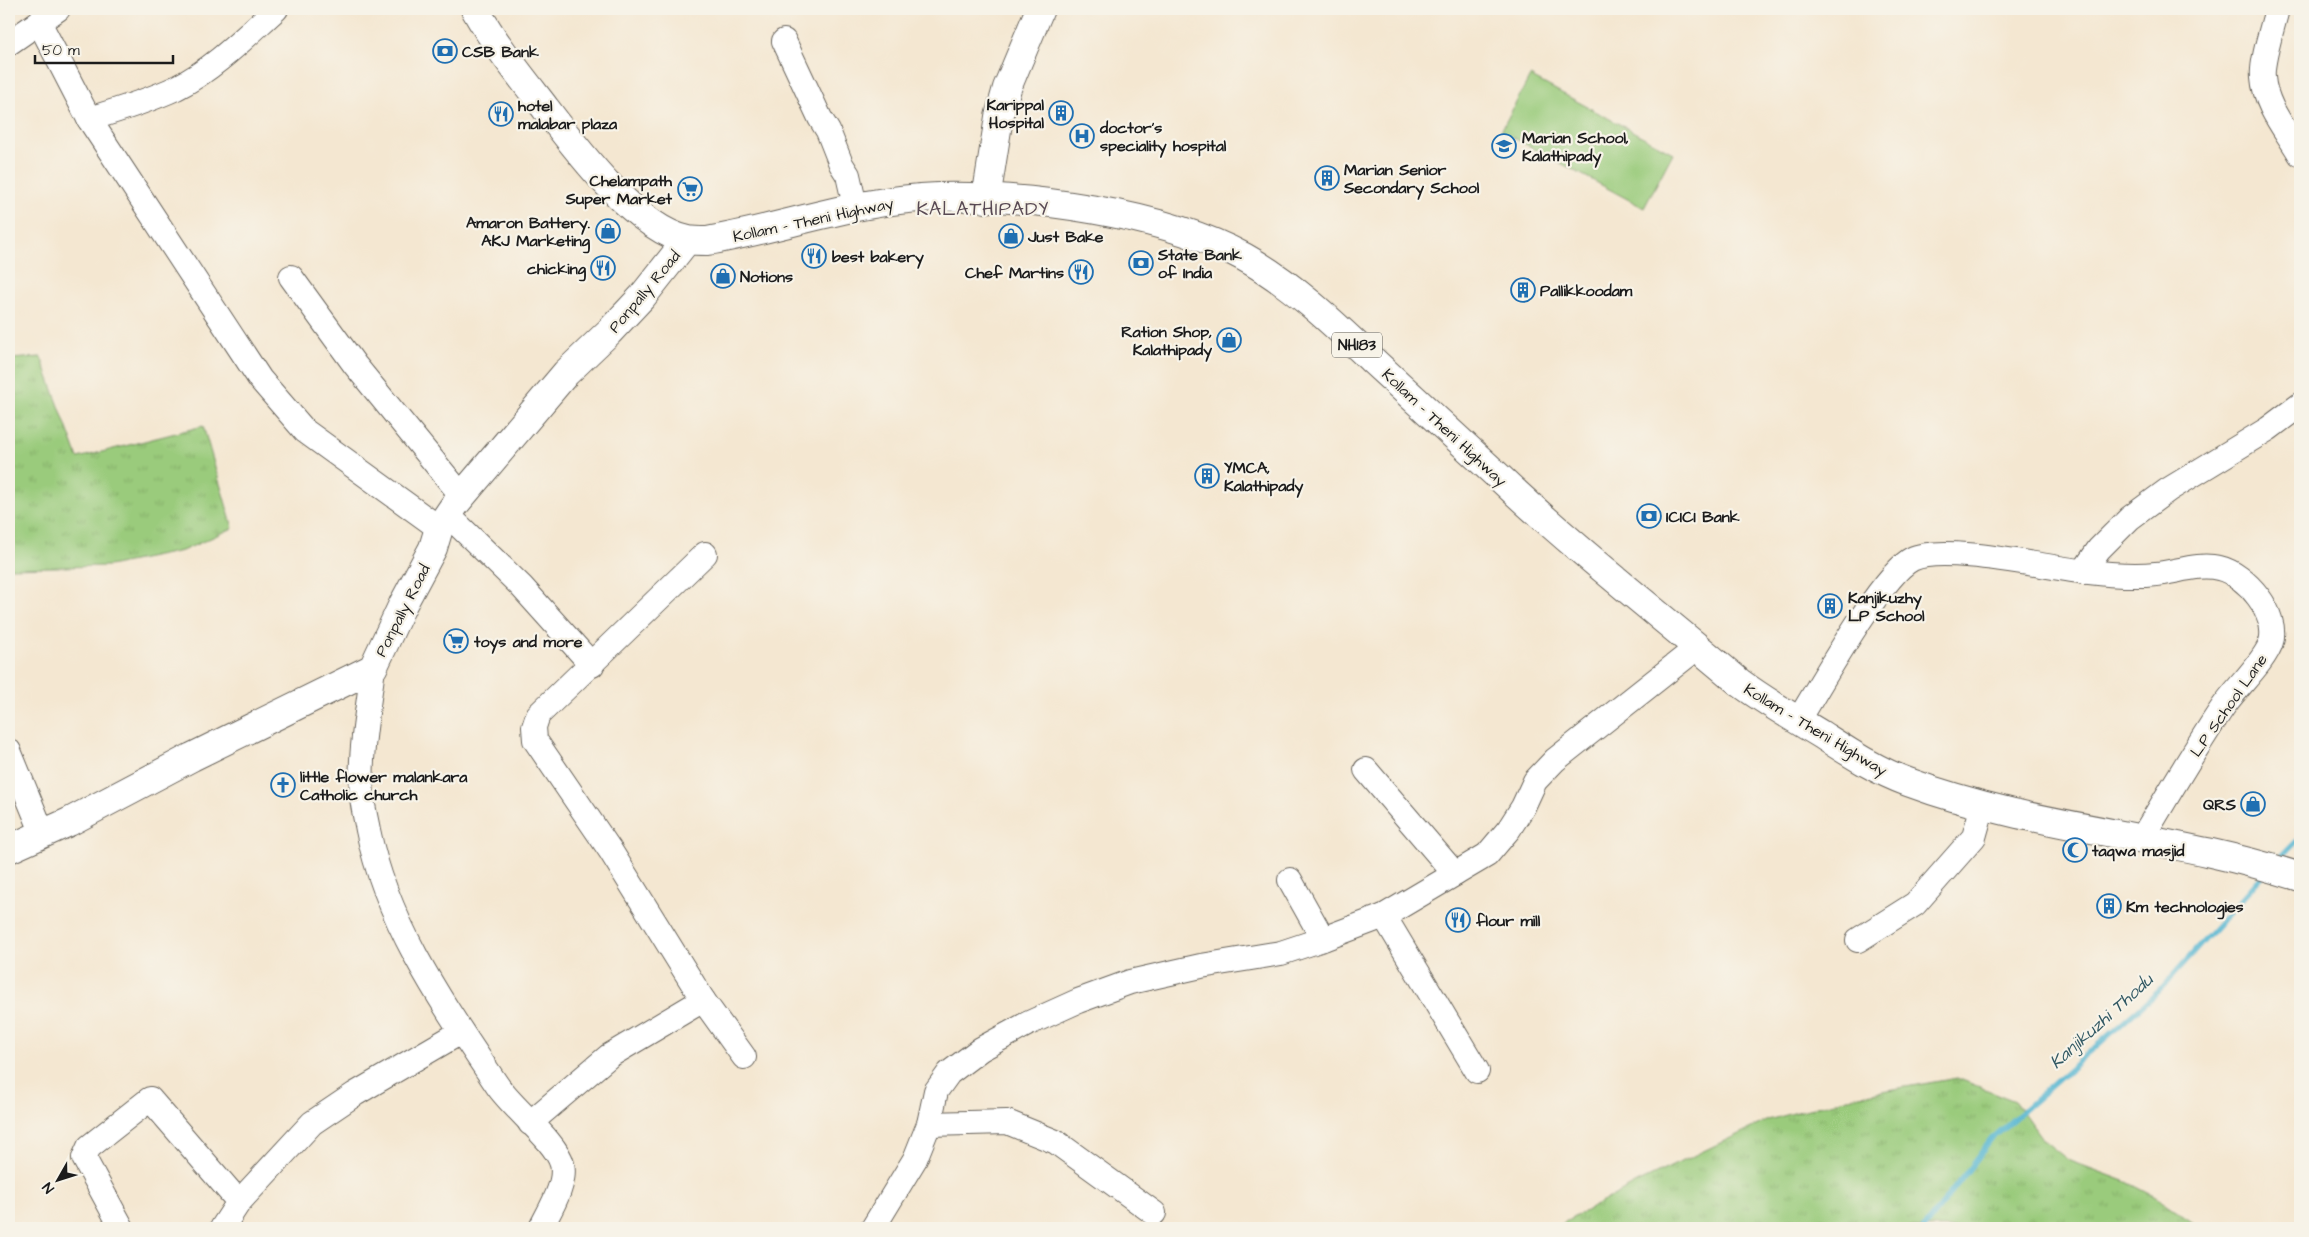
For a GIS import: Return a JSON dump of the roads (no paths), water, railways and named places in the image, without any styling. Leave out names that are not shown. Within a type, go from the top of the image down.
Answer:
[{"type":"main road","name":"Kollam - Theni Highway","points":[[475,9],[515,68],[596,172],[635,210],[660,227],[687,240],[707,241],[734,236],[855,206],[911,198],[941,197],[1059,205],[1133,218],[1217,244],[1259,267],[1337,327],[1528,505],[1765,701],[1885,773],[1931,790],[1983,805],[2224,856],[2290,874]]},
{"type":"main road","points":[[986,199],[999,117],[1007,88],[1040,9]]},
{"type":"main road","name":"Ponpally Road","points":[[9,849],[122,796],[192,756],[373,668],[403,604],[434,548],[450,513],[566,373],[642,297],[687,240]]},
{"type":"street","points":[[89,119],[148,100],[178,87],[211,67],[276,9]]},
{"type":"street","points":[[2277,9],[2262,75],[2266,94],[2300,154]]},
{"type":"street","points":[[9,43],[48,16],[89,119],[264,384],[305,431],[450,513]]},
{"type":"street","points":[[784,41],[828,131],[840,164],[848,175],[855,206]]},
{"type":"street","points":[[291,277],[355,365],[450,513],[521,586],[592,665]]},
{"type":"street","points":[[2083,572],[2099,549],[2130,518],[2168,490],[2260,435],[2300,405]]},
{"type":"street","points":[[705,554],[538,715],[534,727],[534,740],[610,850],[703,1000],[744,1057]]},
{"type":"street","name":"L.P School Lane","points":[[1798,721],[1862,619],[1884,588],[1911,559],[1927,554],[1955,554],[2083,572],[2155,574],[2206,567],[2221,568],[2236,576],[2263,605],[2272,622],[2271,642],[2224,705],[2142,840]]},
{"type":"street","points":[[873,1228],[915,1159],[928,1124],[936,1091],[949,1073],[981,1049],[1027,1024],[1078,1001],[1130,982],[1202,966],[1281,952],[1323,939],[1384,916],[1487,855],[1523,807],[1535,781],[1555,760],[1698,647]]},
{"type":"street","points":[[373,668],[362,754],[362,797],[372,848],[396,916],[416,956],[462,1032],[505,1097],[555,1150],[562,1164],[558,1190],[541,1228]]},
{"type":"street","points":[[9,751],[43,834]]},
{"type":"street","points":[[1366,770],[1455,874]]},
{"type":"street","points":[[1858,940],[1915,904],[1974,837],[1983,805]]},
{"type":"street","points":[[1290,880],[1323,939]]},
{"type":"street","points":[[1384,916],[1477,1071]]},
{"type":"street","points":[[530,1123],[609,1056],[703,1000]]},
{"type":"street","points":[[222,1228],[239,1202],[312,1123],[355,1094],[462,1032]]},
{"type":"street","points":[[122,1228],[84,1158],[90,1147],[150,1099],[239,1202]]},
{"type":"street","points":[[928,1124],[1007,1122],[1056,1142],[1154,1213]]},
{"type":"waterway","name":"Kanjikuzhi Thodu","points":[[2276,862],[2300,838]]},
{"type":"waterway","name":"Kanjikuzhi Thodu","points":[[1924,1228],[1994,1136],[2158,992],[2264,874]]},
{"type":"place","name":"CSB Bank","points":[[445,51]]},
{"type":"place","name":"Karippal Hospital","points":[[1061,113]]},
{"type":"place","name":"hotel malabar plaza","points":[[501,114]]},
{"type":"place","name":"doctor's speciality hospital","points":[[1082,136]]},
{"type":"place","name":"Marian School, Kalathipady","points":[[1504,146]]},
{"type":"place","name":"Marian Senior Secondary School","points":[[1327,178]]},
{"type":"place","name":"Chelampath Super Market","points":[[690,189]]},
{"type":"place","name":"Amaron Battery. AKJ Marketing","points":[[608,231]]},
{"type":"place","name":"Just Bake","points":[[1011,236]]},
{"type":"place","name":"best bakery","points":[[814,256]]},
{"type":"place","name":"State Bank of India","points":[[1141,263]]},
{"type":"place","name":"chicking","points":[[603,268]]},
{"type":"place","name":"Chef Martins","points":[[1081,272]]},
{"type":"place","name":"Notions","points":[[723,276]]},
{"type":"place","name":"Pallikkoodam","points":[[1523,290]]},
{"type":"place","name":"Ration Shop, Kalathipady","points":[[1229,340]]},
{"type":"place","name":"YMCA, Kalathipady","points":[[1207,476]]},
{"type":"place","name":"ICICI Bank","points":[[1649,516]]},
{"type":"place","name":"Kanjikuzhy LP School","points":[[1830,606]]},
{"type":"place","name":"toys and more","points":[[456,641]]},
{"type":"place","name":"little flower malankara Catholic church","points":[[283,785]]},
{"type":"place","name":"QRS","points":[[2253,804]]},
{"type":"place","name":"taqwa masjid","points":[[2075,850]]},
{"type":"place","name":"Km technologies","points":[[2109,906]]},
{"type":"place","name":"flour mill","points":[[1458,920]]},
{"type":"district","name":"KALATHIPADY","points":[[983,208]]}]
